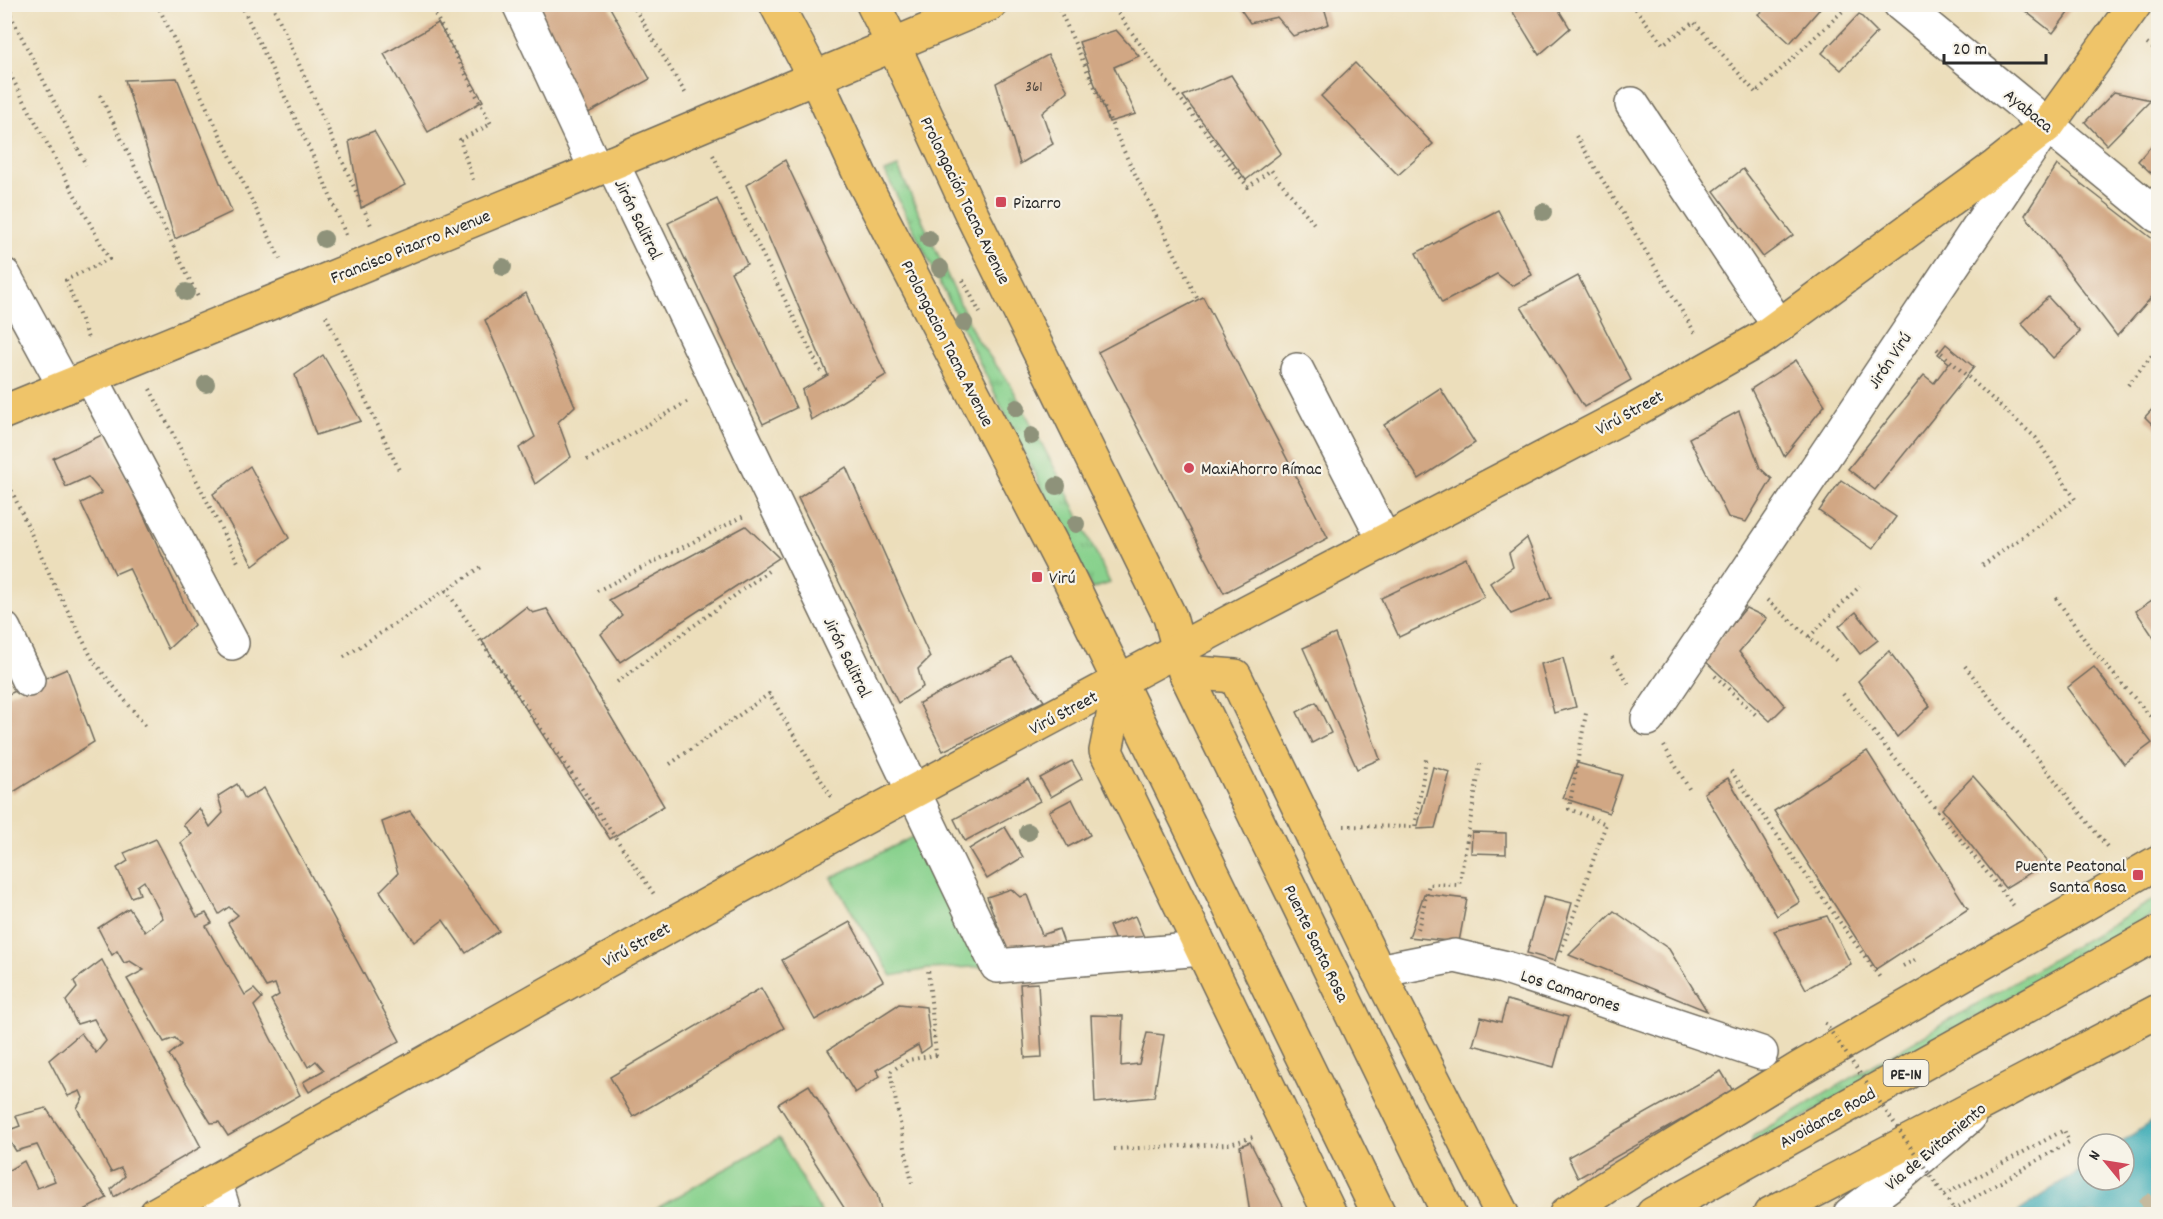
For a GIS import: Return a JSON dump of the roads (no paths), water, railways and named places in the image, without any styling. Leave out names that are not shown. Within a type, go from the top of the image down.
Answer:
[{"type":"main road","name":"Prolongacion Tacna Avenue","points":[[776,4],[814,77],[860,175],[1061,562],[1120,681]]},
{"type":"main road","points":[[873,4],[893,44],[990,4]]},
{"type":"main road","name":"Jirón Virú","points":[[2048,125],[2135,4]]},
{"type":"main road","name":"Francisco Pizarro Avenue","points":[[4,412],[604,166],[893,44]]},
{"type":"main road","name":"Prolongación Tacna Avenue","points":[[893,44],[971,213],[1170,617],[1182,661]]},
{"type":"main road","name":"Virú Street","points":[[1182,661],[1385,541],[1635,410],[1779,326],[2048,125]]},
{"type":"main road","points":[[1120,681],[1182,661],[1235,676],[1308,826],[1393,968],[1502,1215]]},
{"type":"main road","name":"Puente Santa Rosa","points":[[1182,661],[1449,1215]]},
{"type":"main road","points":[[1120,681],[1106,751],[1330,1215]]},
{"type":"main road","points":[[1120,681],[1378,1215]]},
{"type":"main road","name":"Virú Street","points":[[156,1215],[849,826],[1120,681]]},
{"type":"main road","points":[[1566,1215],[1605,1188],[1810,1062],[2158,862]]},
{"type":"main road","name":"Avoidance Road","points":[[1653,1215],[2158,933]]},
{"type":"main road","points":[[1770,1215],[2158,1011]]},
{"type":"street","name":"Jirón Salitral","points":[[519,4],[717,384],[997,966],[1202,949]]},
{"type":"street","name":"Ayabaca","points":[[1900,4],[2158,216]]},
{"type":"street","points":[[1632,104],[1779,326]]},
{"type":"street","name":"Jirón Virú","points":[[1648,719],[2048,125]]},
{"type":"street","points":[[4,275],[85,379],[96,387],[232,643]]},
{"type":"street","points":[[1297,370],[1385,541]]},
{"type":"street","points":[[4,629],[28,680]]},
{"type":"street","name":"Los Camarones","points":[[1393,968],[1455,956],[1503,967],[1761,1053]]},
{"type":"street","name":"Via de Evitamiento","points":[[1850,1215],[1992,1098]]},
{"type":"street","points":[[215,1182],[225,1215]]},
{"type":"water","points":[[2158,1117],[2158,1214],[2015,1214],[2076,1173],[2076,1192],[2136,1192],[2136,1132]]},
{"type":"tunnel","points":[[2147,1214],[2158,1207]]},
{"type":"place","name":"Pizarro","points":[[1001,202]]},
{"type":"place","name":"MaxiAhorro Rímac","points":[[1189,468]]},
{"type":"place","name":"Virú","points":[[1037,577]]},
{"type":"place","name":"Puente Peatonal Santa Rosa","points":[[2138,875]]}]
